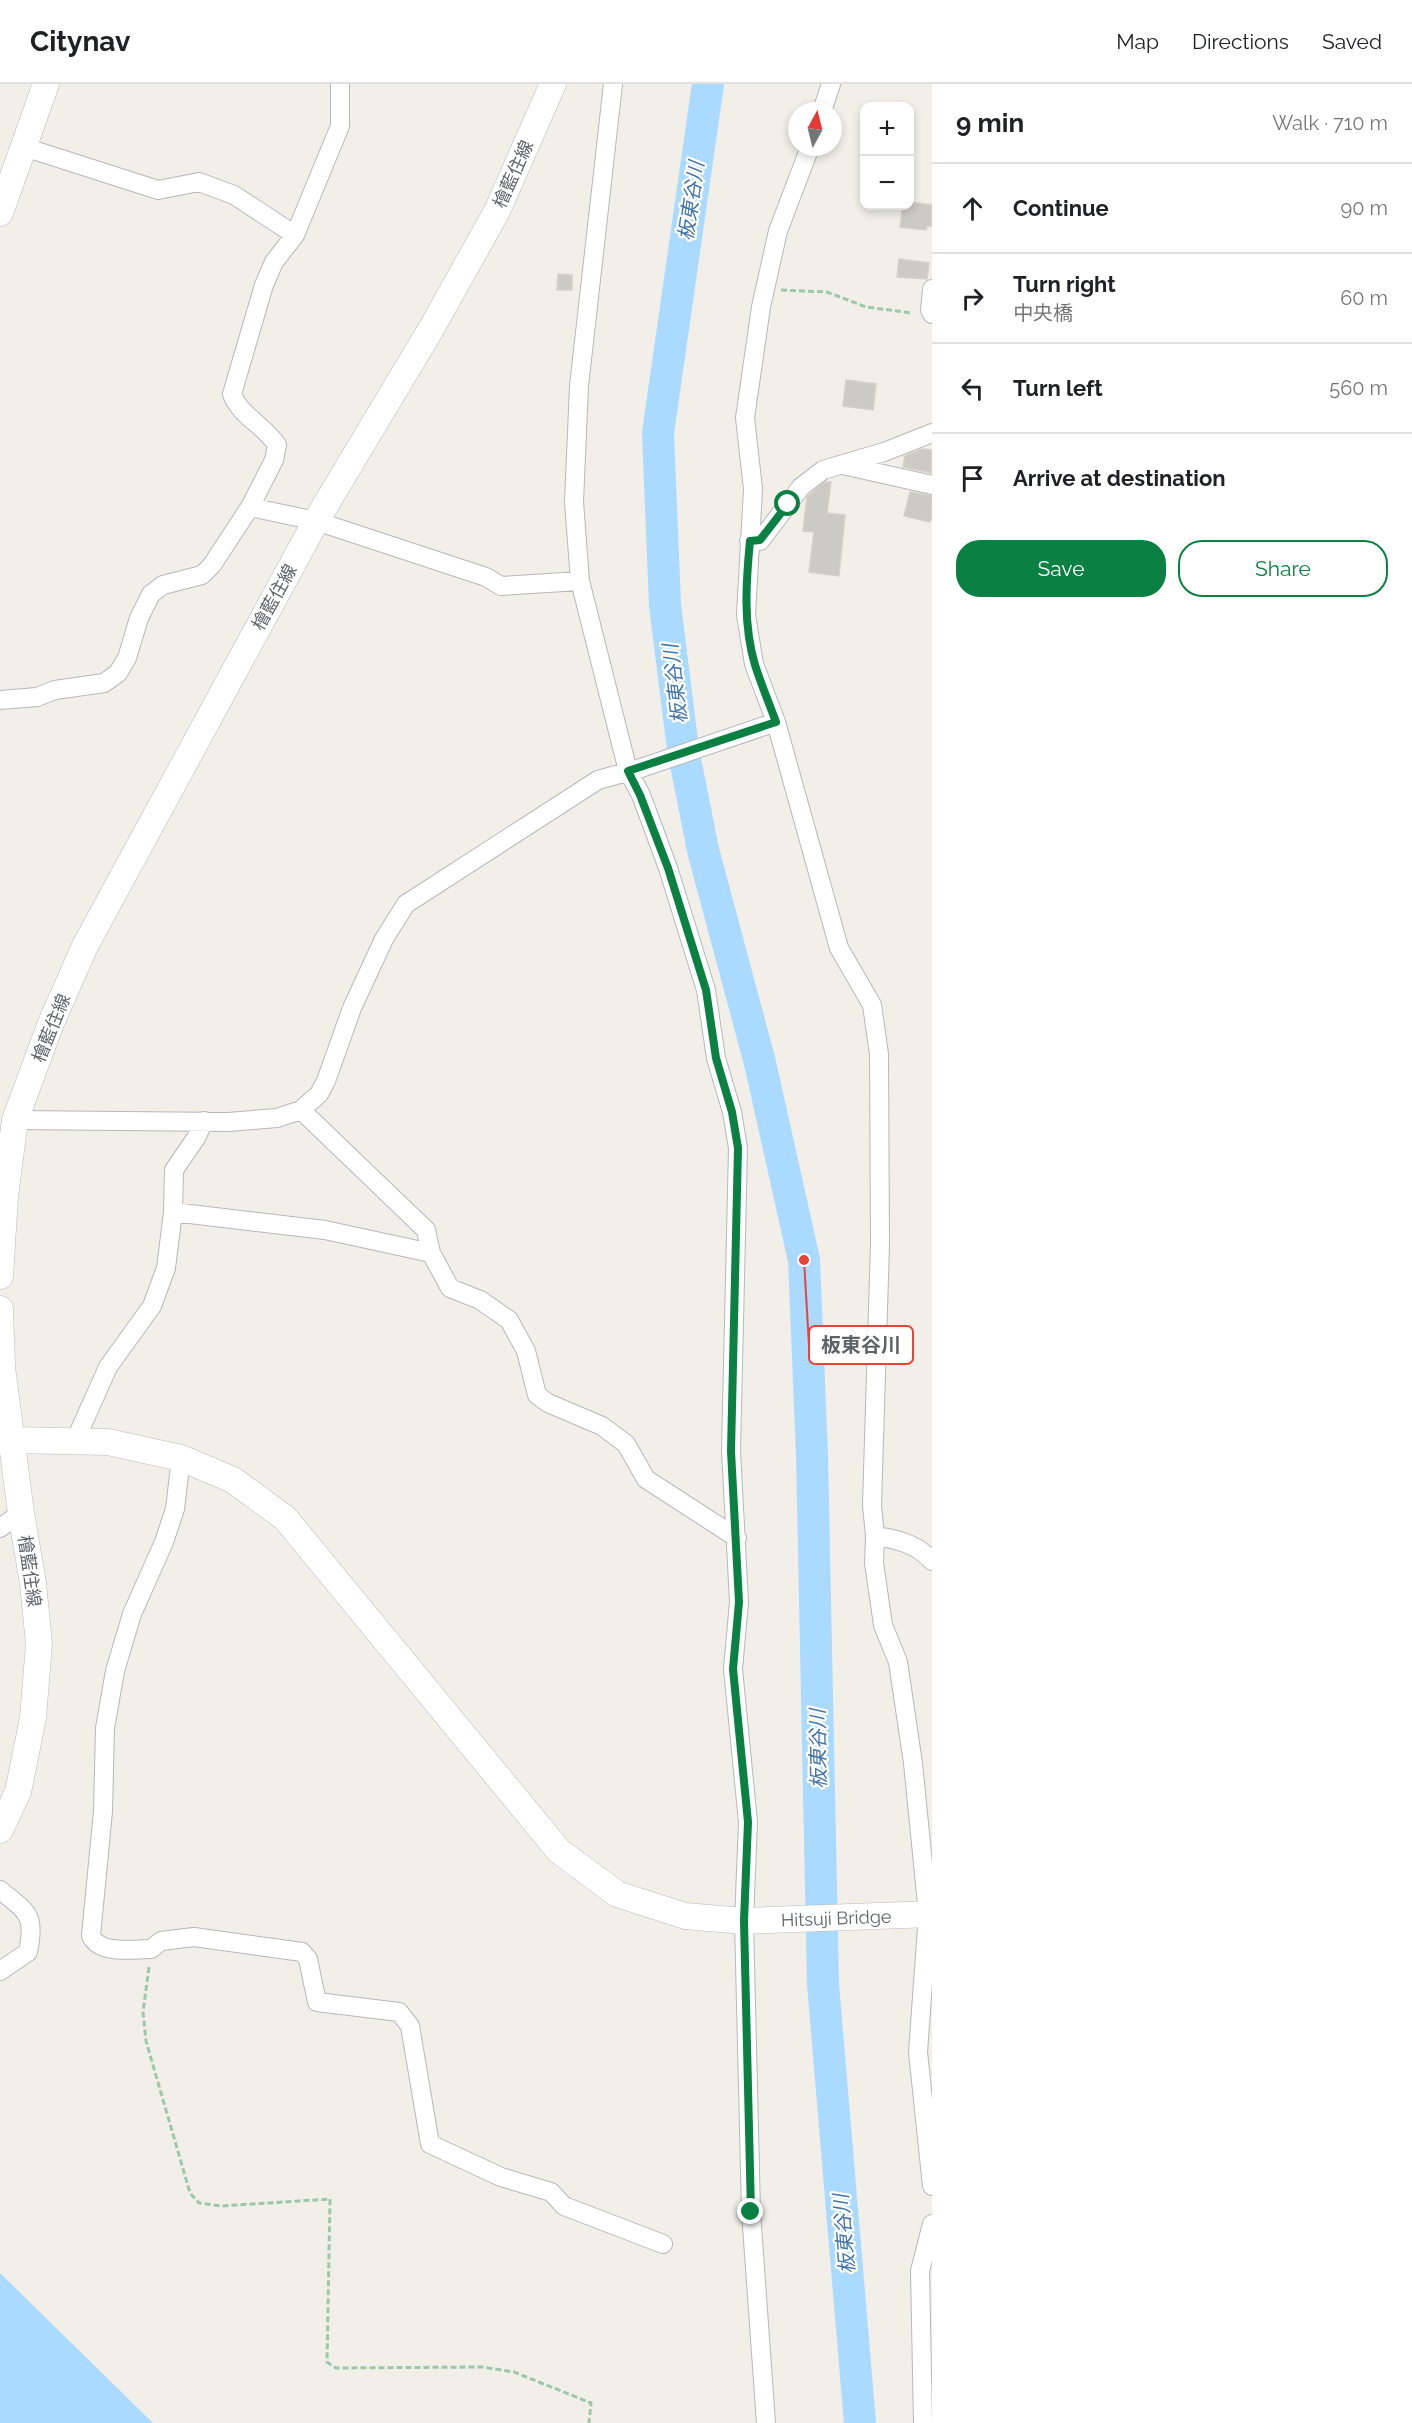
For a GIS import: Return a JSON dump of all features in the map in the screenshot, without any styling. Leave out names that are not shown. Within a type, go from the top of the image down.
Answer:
[{"type":"main road","points":[[0,213],[46,84]]},
{"type":"main road","name":"檜藍住線","points":[[0,1276],[8,1120],[85,946],[316,521],[497,211],[553,84]]},
{"type":"main road","name":"檜藍住線","points":[[0,1309],[10,1521],[33,1582],[39,1644],[33,1718],[18,1792],[0,1830]]},
{"type":"main road","name":"Hitsuji Bridge","points":[[7,1434],[108,1442],[181,1458],[233,1480],[285,1518],[559,1851],[617,1894],[685,1916],[744,1921],[930,1914]]},
{"type":"street","points":[[0,700],[37,698],[55,690],[104,682],[118,673],[127,658],[139,618],[151,594],[163,585],[202,575],[212,565],[250,507],[274,460],[277,445],[269,433],[237,407],[232,394],[264,285],[274,262],[295,235],[340,126],[340,84]]},
{"type":"street","points":[[613,84],[579,386],[574,502],[580,581],[635,769],[640,795],[668,868],[706,990],[716,1058],[732,1112],[738,1148],[731,1451],[739,1602],[733,1669],[748,1822],[744,1921],[751,2212],[766,2423]]},
{"type":"street","points":[[825,102],[831,84]]},
{"type":"street","points":[[24,147],[158,190],[199,182],[234,195],[295,235]]},
{"type":"street","points":[[807,156],[778,231],[765,289],[745,418],[753,489],[746,615],[754,664],[770,724],[839,948],[872,1005],[879,1054],[880,1244],[872,1505],[875,1536],[874,1563],[883,1625],[898,1662],[913,1763],[930,1914],[918,2052],[932,2186]]},
{"type":"street","points":[[926,314],[930,310],[932,290]]},
{"type":"street","points":[[750,541],[760,540],[801,487],[823,470],[884,452],[932,433]]},
{"type":"street","points":[[839,464],[932,484]]},
{"type":"street","points":[[250,507],[316,521],[486,577],[501,586],[580,581]]},
{"type":"street","points":[[8,1120],[204,1121],[277,1118],[301,1110],[318,1094],[326,1081],[352,1008],[384,939],[406,903],[598,780],[770,724]]},
{"type":"street","points":[[301,1110],[426,1230],[431,1253],[450,1288],[480,1300],[509,1320],[526,1351],[537,1395],[548,1403],[602,1426],[626,1444],[645,1479],[737,1538]]},
{"type":"street","points":[[75,1441],[108,1367],[152,1306],[166,1268],[173,1212],[174,1170],[196,1138],[204,1121]]},
{"type":"street","points":[[173,1212],[325,1230],[431,1253]]},
{"type":"street","points":[[181,1458],[175,1509],[164,1542],[132,1614],[115,1671],[105,1728],[103,1811],[91,1936],[95,1944],[105,1948],[151,1950],[161,1941],[194,1937],[302,1953],[308,1959],[317,2002],[399,2012],[410,2026],[430,2144],[501,2177],[551,2192],[564,2206],[663,2244]]},
{"type":"street","points":[[875,1536],[900,1540],[926,1554],[932,1561]]},
{"type":"street","points":[[0,1890],[28,1913],[33,1932],[28,1952],[0,1971]]},
{"type":"street","points":[[923,2423],[920,2271],[932,2224]]},
{"type":"path","points":[[765,289],[827,292],[866,307],[926,314]]},
{"type":"path","points":[[151,1950],[143,2012],[146,2041],[190,2193],[199,2203],[220,2206],[330,2199],[327,2362],[336,2368],[482,2367],[514,2372],[591,2403],[589,2423]]},
{"type":"water","points":[[0,2273],[153,2423],[0,2423]]},
{"type":"building","points":[[914,203],[932,205],[932,226],[927,226],[926,230],[900,227],[902,210],[914,210]]},
{"type":"building","points":[[899,259],[929,263],[927,279],[897,277]]},
{"type":"building","points":[[558,274],[572,275],[572,290],[557,290]]},
{"type":"building","points":[[846,380],[876,384],[873,410],[843,406]]},
{"type":"building","points":[[922,449],[932,450],[932,473],[903,467],[905,456]]},
{"type":"building","points":[[825,482],[831,482],[827,513],[845,515],[839,576],[809,572],[814,532],[803,531],[807,497]]},
{"type":"building","points":[[910,492],[932,496],[932,519],[929,522],[904,516]]},
{"type":"waterway","name":"板東谷川","points":[[708,84],[658,433],[665,605],[683,749],[703,850],[760,1063],[804,1260],[812,1455],[823,1984],[860,2423]]},
{"type":"place","name":"板東谷川","points":[[804,1260]]},
{"type":"route","points":[[751,2212],[744,1921],[748,1822],[733,1669],[739,1602],[731,1451],[738,1148],[732,1112],[716,1058],[706,990],[668,868],[640,795],[628,771],[776,722],[754,664],[746,615],[746,580],[750,541],[760,540],[788,504]]}]
